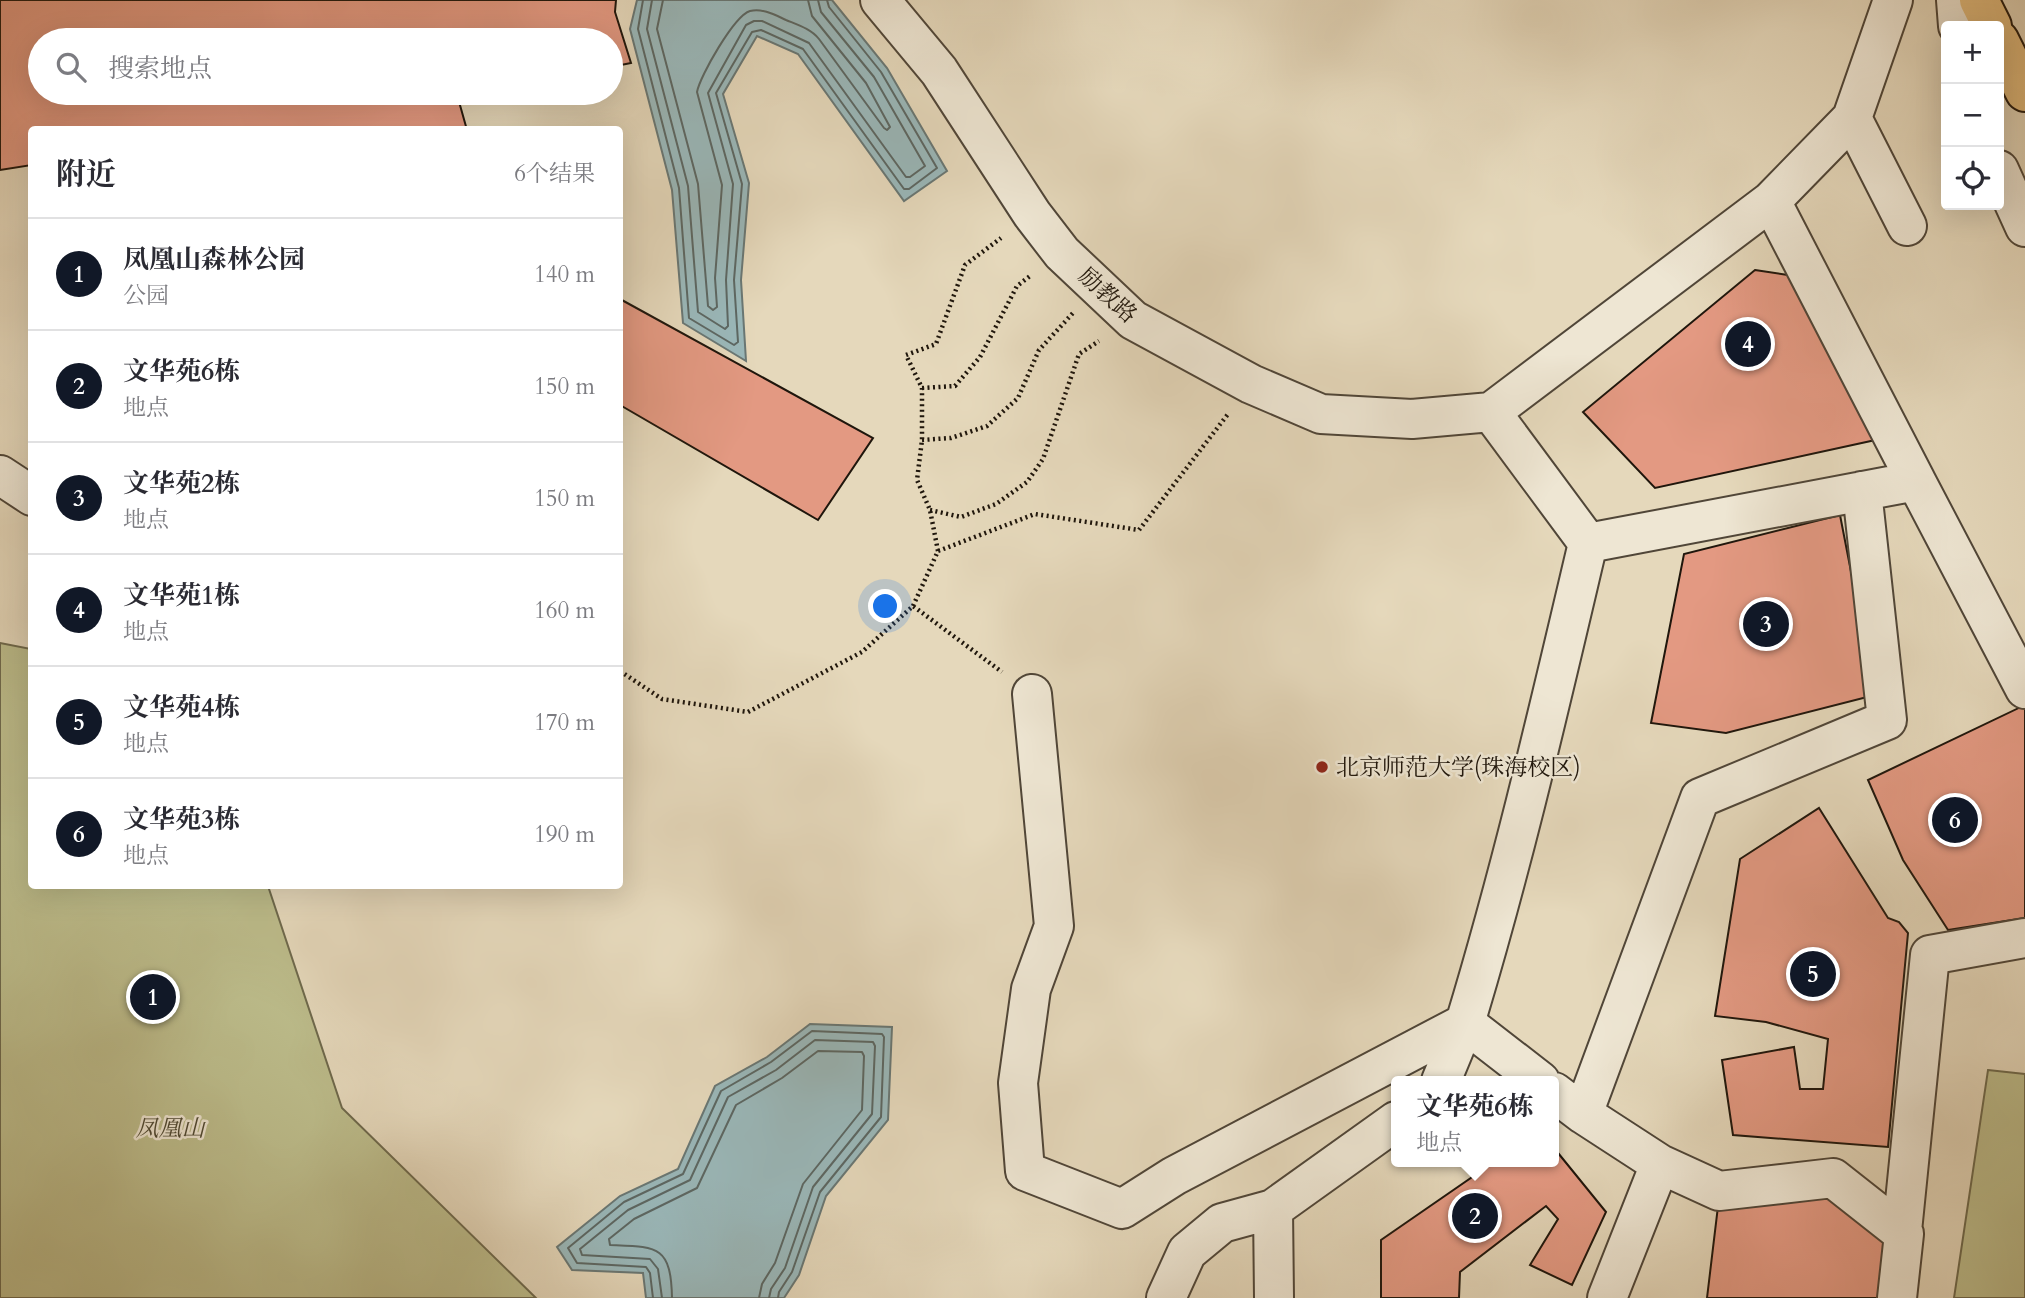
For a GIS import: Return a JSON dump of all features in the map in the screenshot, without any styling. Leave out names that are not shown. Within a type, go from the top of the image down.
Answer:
[{"type":"highway","points":[[1979,0],[1990,21]]},
{"type":"highway","points":[[2004,50],[2025,92]]},
{"type":"street","name":"励教路","points":[[880,0],[939,71],[1032,214],[1062,254],[1133,320],[1251,384],[1321,414],[1412,419],[1491,412]]},
{"type":"street","points":[[1443,1076],[1465,1023],[1501,900],[1588,543],[1491,412],[1772,201],[1852,118],[1893,0]]},
{"type":"street","points":[[1956,0],[1958,21]]},
{"type":"street","points":[[1852,118],[1907,226]]},
{"type":"street","points":[[2004,181],[2025,227]]},
{"type":"street","points":[[1772,201],[2025,689]]},
{"type":"street","points":[[0,475],[28,493]]},
{"type":"street","points":[[1588,543],[1916,481]]},
{"type":"street","points":[[1862,491],[1887,720],[1700,798],[1568,1103],[1660,1164],[1719,1191],[1833,1178],[1902,1231]]},
{"type":"street","points":[[1032,694],[1054,926],[1031,989],[1018,1083],[1025,1171],[1122,1209],[1174,1176],[1465,1023]]},
{"type":"street","points":[[1897,1298],[1930,955],[2025,937]]},
{"type":"street","points":[[1465,1023],[1534,1076]]},
{"type":"street","points":[[1166,1298],[1187,1252],[1222,1223],[1273,1209],[1391,1125]]},
{"type":"street","points":[[1607,1298],[1660,1164]]},
{"type":"street","points":[[1273,1209],[1274,1298]]},
{"type":"path","points":[[623,672],[662,699],[748,712],[862,652],[913,606],[937,551],[930,510],[917,480],[922,440],[922,388],[906,355],[936,344],[965,265],[1032,214]]},
{"type":"path","points":[[922,388],[955,386],[980,357],[1017,286],[1062,254]]},
{"type":"path","points":[[922,440],[951,438],[987,426],[1018,398],[1039,350],[1097,286]]},
{"type":"path","points":[[930,510],[961,517],[996,504],[1027,482],[1043,459],[1079,354],[1133,320]]},
{"type":"path","points":[[937,551],[1035,514],[1139,530],[1251,384]]},
{"type":"path","points":[[913,606],[1032,694]]},
{"type":"green space","name":"凤凰山","points":[[0,643],[28,648],[28,889],[269,889],[342,1108],[536,1298],[0,1298]]},
{"type":"green space","points":[[1988,1070],[2025,1074],[2025,1298],[1954,1298]]},
{"type":"water","points":[[637,0],[832,0],[887,68],[947,171],[904,201],[798,54],[757,36],[723,94],[749,183],[741,280],[746,361],[683,323],[672,190],[630,29]]},
{"type":"water","points":[[810,1024],[892,1027],[888,1120],[826,1196],[799,1275],[784,1298],[646,1298],[643,1273],[572,1270],[557,1247],[620,1196],[678,1169],[715,1086],[767,1057]]},
{"type":"building","points":[[0,0],[616,0],[615,12],[620,28],[28,28],[28,105],[460,105],[466,126],[28,126],[28,166],[0,170]]},
{"type":"building","points":[[623,38],[631,63],[623,65]]},
{"type":"building","points":[[1755,270],[1794,276],[1880,439],[1655,488],[1583,412]]},
{"type":"building","points":[[623,301],[873,438],[818,520],[623,407]]},
{"type":"building","points":[[1840,515],[1875,695],[1726,733],[1651,723],[1684,554]]},
{"type":"building","points":[[2025,705],[2025,918],[1948,930],[1903,860],[1868,780]]},
{"type":"building","points":[[1819,808],[1888,918],[1899,922],[1908,933],[1888,1147],[1733,1135],[1722,1060],[1794,1047],[1800,1089],[1823,1089],[1828,1039],[1766,1022],[1715,1016],[1740,859]]},
{"type":"building","points":[[1559,1154],[1606,1212],[1572,1285],[1530,1265],[1558,1219],[1546,1206],[1460,1272],[1459,1298],[1381,1298],[1381,1240],[1487,1167],[1559,1167]]},
{"type":"building","points":[[1807,1187],[1840,1204],[1889,1242],[1882,1298],[1707,1298],[1719,1198]]},
{"type":"place","name":"文华苑1栋","points":[[1748,344]]},
{"type":"place","name":"文华苑2栋","points":[[1766,624]]},
{"type":"place","name":"北京师范大学(珠海校区)","points":[[1322,767]]},
{"type":"place","name":"文华苑3栋","points":[[1955,820]]},
{"type":"place","name":"文华苑4栋","points":[[1813,974]]},
{"type":"place","name":"凤凰山森林公园","points":[[153,997]]},
{"type":"place","name":"文华苑6栋","points":[[1475,1216]]}]
